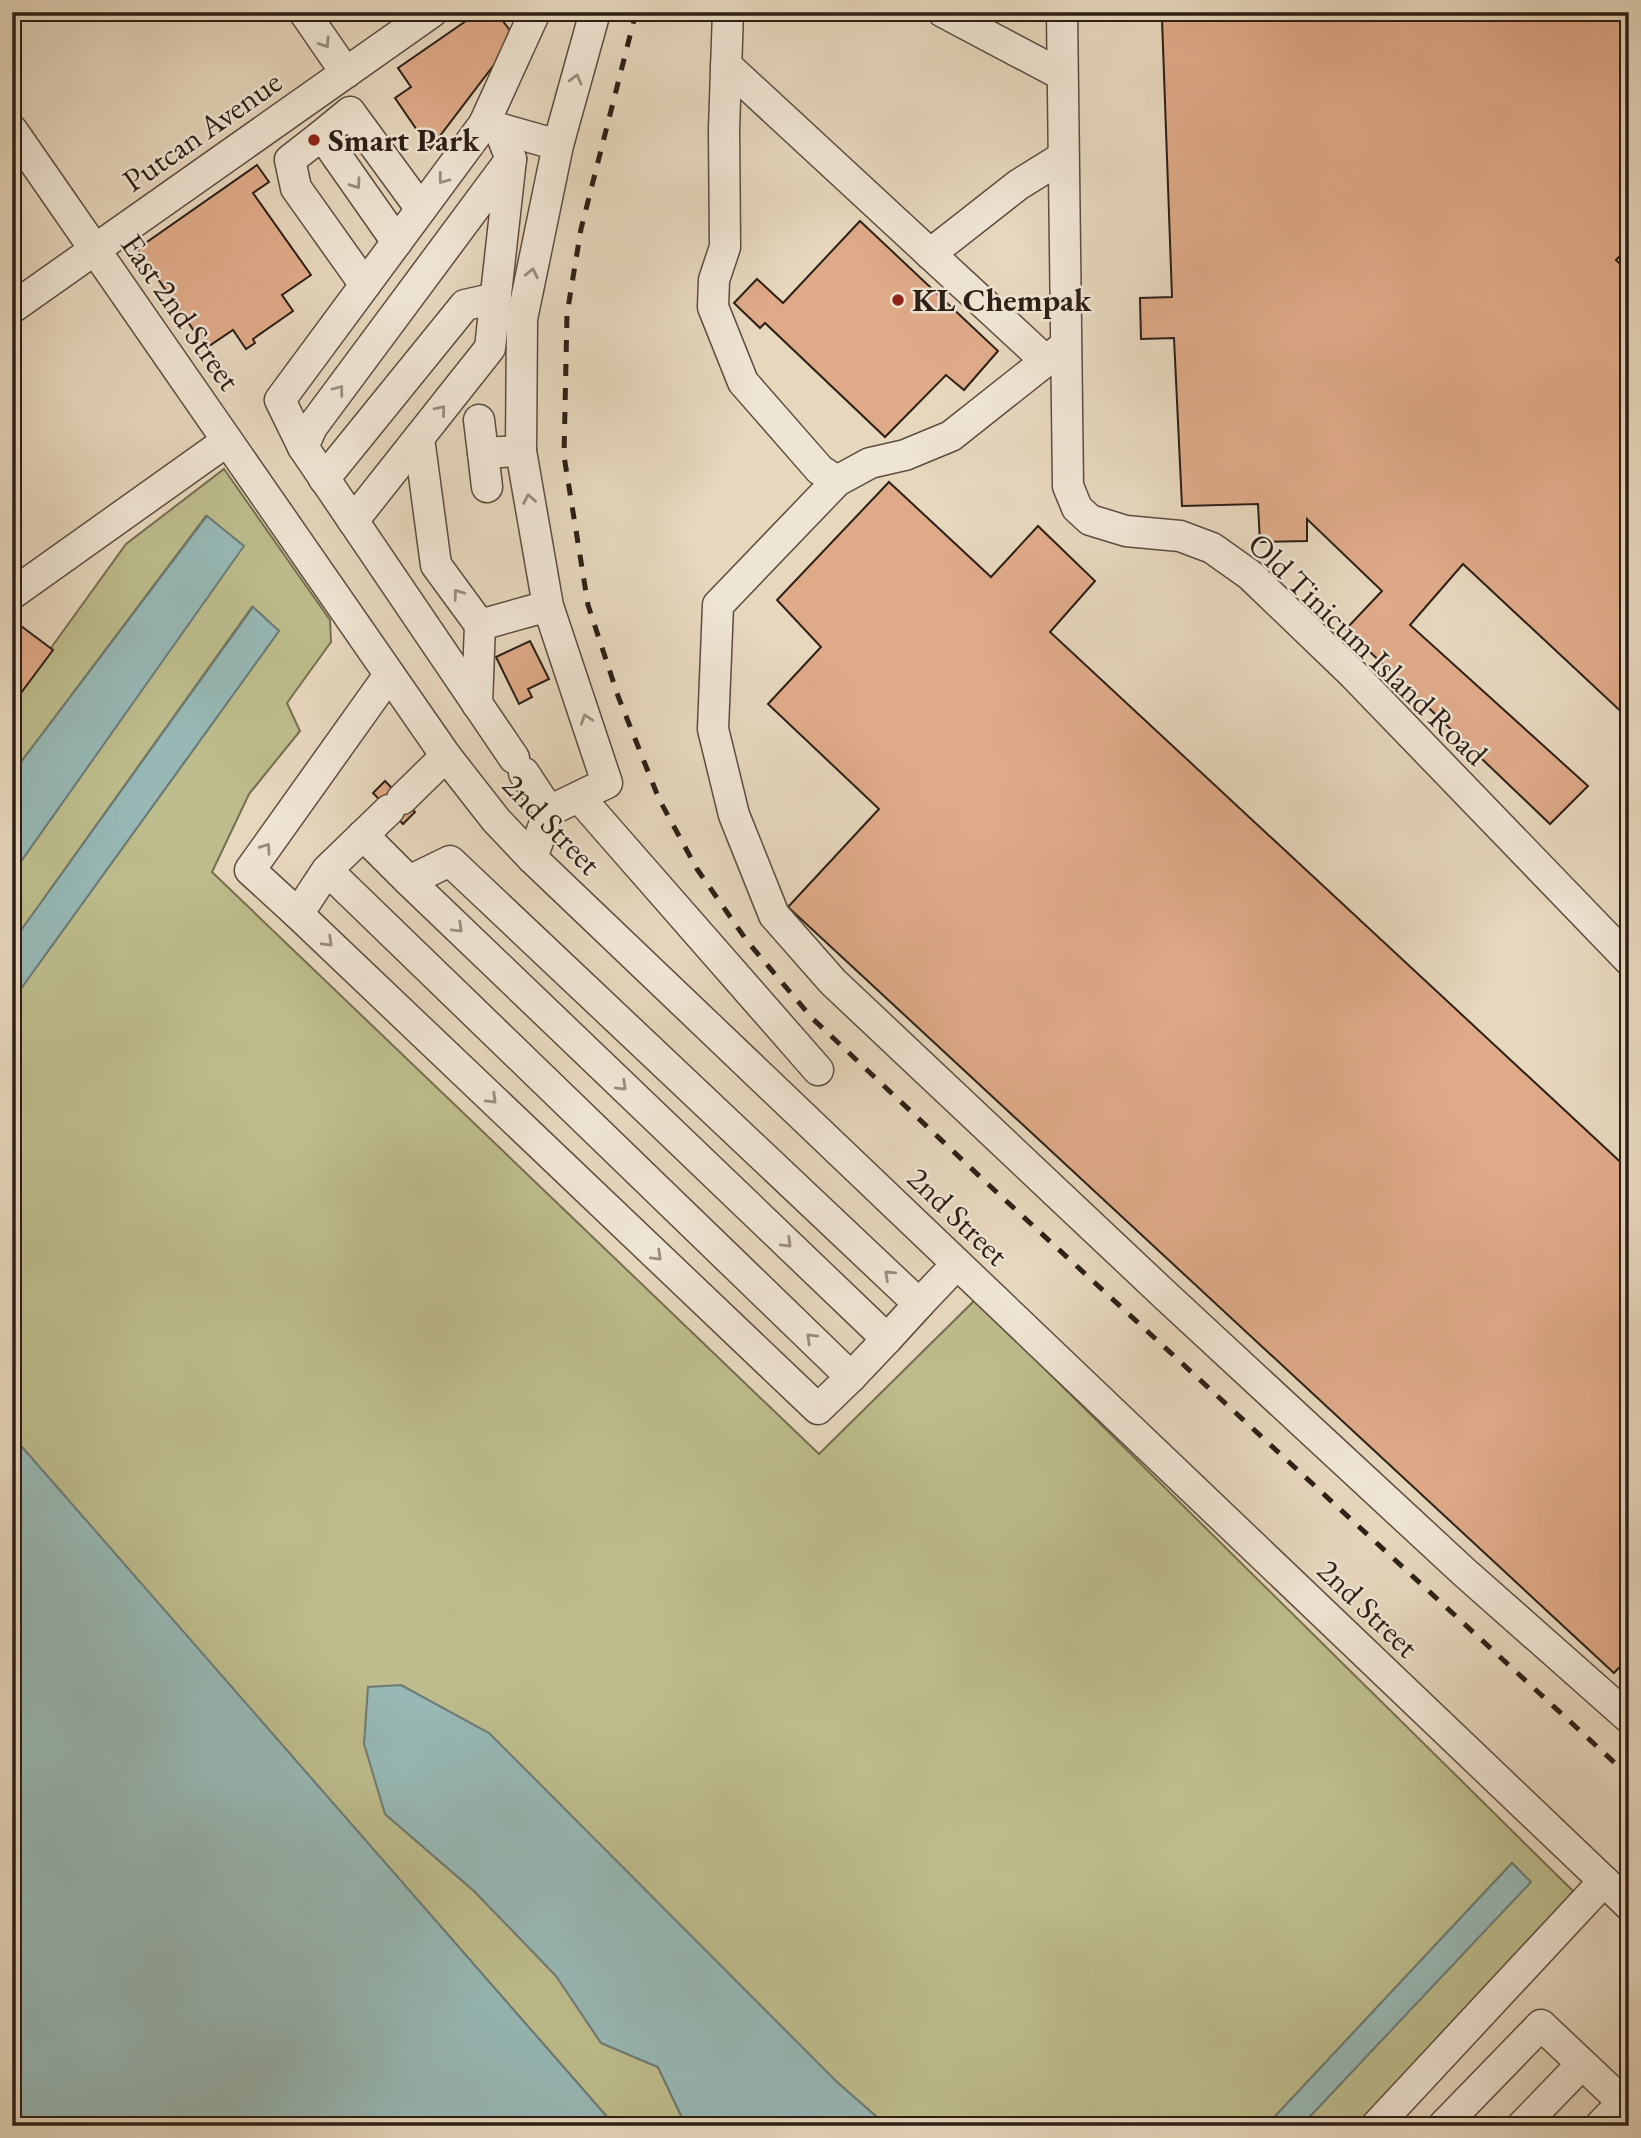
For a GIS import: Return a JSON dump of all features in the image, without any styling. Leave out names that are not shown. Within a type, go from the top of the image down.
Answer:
[{"type":"street","points":[[304,12],[346,73]]},
{"type":"street","name":"Putcan Avenue","points":[[12,308],[346,73],[401,21],[432,12]]},
{"type":"street","points":[[536,12],[491,126],[421,209],[279,400],[303,447],[324,479],[549,811]]},
{"type":"street","points":[[533,858],[549,811],[607,783],[548,606],[521,451],[522,319],[558,145],[595,12]]},
{"type":"street","points":[[728,12],[724,247],[714,280],[713,307],[743,382],[820,470],[837,481]]},
{"type":"street","points":[[943,12],[1062,75]]},
{"type":"street","name":"Old Tinicum Island Road","points":[[1062,12],[1063,157],[1056,353],[1068,486],[1077,508],[1090,520],[1126,531],[1180,536],[1212,548],[1250,575],[1353,674],[1629,960]]},
{"type":"street","points":[[726,65],[930,254],[1056,353],[951,436],[905,455],[870,463],[837,481],[718,606],[713,729],[734,815],[774,915],[833,982],[1166,1296],[1464,1572],[1629,1718]]},
{"type":"street","points":[[365,285],[296,188],[290,160],[350,112],[421,209]]},
{"type":"street","points":[[491,126],[558,145]]},
{"type":"street","points":[[353,521],[491,348],[511,159],[491,126]]},
{"type":"street","name":"East 2nd Street","points":[[12,130],[291,534]]},
{"type":"street","points":[[322,135],[397,242]]},
{"type":"street","points":[[930,254],[1018,185],[1063,157]]},
{"type":"street","points":[[303,447],[312,427],[511,159]]},
{"type":"street","points":[[324,479],[465,305],[496,298]]},
{"type":"street","points":[[479,420],[487,488]]},
{"type":"street","points":[[419,438],[436,565],[480,625],[477,704]]},
{"type":"street","points":[[12,594],[227,441]]},
{"type":"street","points":[[483,453],[521,451]]},
{"type":"street","name":"2nd Street","points":[[291,534],[446,756],[496,820],[533,858],[1629,1905]]},
{"type":"street","points":[[480,625],[548,606]]},
{"type":"street","points":[[390,675],[250,870],[818,1409],[957,1264]]},
{"type":"street","points":[[298,914],[327,870],[446,756]]},
{"type":"street","points":[[579,797],[818,1070]]},
{"type":"street","points":[[363,835],[887,1339]]},
{"type":"street","points":[[409,881],[450,861],[919,1304]]},
{"type":"street","points":[[327,870],[851,1377]]},
{"type":"street","points":[[1376,2126],[1604,1881]]},
{"type":"street","points":[[1443,2126],[1541,2025],[1626,2105],[1600,2126]]},
{"type":"street","points":[[1522,2126],[1582,2064]]},
{"type":"shaded area","points":[[224,469],[330,620],[331,642],[287,703],[300,731],[249,794],[212,872],[819,1454],[975,1300],[1575,1893],[1568,1904],[1361,2126],[1301,2126],[1530,1882],[1512,1863],[1266,2126],[887,2126],[837,2082],[385,1814],[474,1891],[557,1976],[601,2043],[658,2067],[686,2126],[615,2126],[12,1436],[12,1001],[279,631],[252,607],[12,943],[12,874],[243,546],[206,516],[12,774],[12,702],[126,544]]},
{"type":"water","points":[[207,516],[244,546],[12,874],[12,774]]},
{"type":"water","points":[[253,607],[279,631],[12,1001],[12,943]]},
{"type":"water","points":[[12,1436],[30,1456],[615,2126],[12,2126]]},
{"type":"water","points":[[401,1685],[489,1733],[837,2082],[887,2126],[686,2126],[658,2067],[601,2043],[556,1976],[474,1891],[385,1814],[364,1744],[368,1687]]},
{"type":"water","points":[[1512,1863],[1531,1882],[1301,2126],[1266,2126]]},
{"type":"building","points":[[479,12],[496,12],[515,37],[430,149],[395,98],[411,87],[398,68]]},
{"type":"building","points":[[1090,12],[1629,12],[1629,246],[1616,260],[1629,272],[1629,719],[1463,564],[1410,625],[1588,786],[1550,824],[1346,629],[1382,591],[1307,519],[1307,541],[1260,542],[1258,504],[1182,506],[1174,338],[1141,339],[1140,298],[1172,297],[1162,19],[1091,20]]},
{"type":"building","points":[[257,165],[269,182],[253,193],[311,275],[282,295],[293,311],[253,339],[255,343],[246,349],[233,330],[206,348],[137,249]]},
{"type":"building","points":[[860,221],[998,351],[964,390],[946,375],[885,437],[765,323],[760,328],[734,303],[757,279],[783,303]]},
{"type":"building","points":[[889,482],[991,577],[1038,526],[1095,581],[1050,632],[1629,1170],[1629,1657],[1614,1673],[788,907],[879,809],[768,704],[821,647],[777,600]]},
{"type":"building","points":[[21,626],[53,650],[12,705],[12,638]]},
{"type":"building","points":[[530,641],[549,679],[528,689],[532,697],[519,704],[496,657]]},
{"type":"building","points":[[385,781],[415,812],[403,824],[373,793]]},
{"type":"railway","points":[[636,12],[581,229],[567,314],[564,456],[588,605],[618,696],[659,799],[697,869],[747,941],[812,1018],[1629,1776]]},
{"type":"place","name":"Smart Park","points":[[314,140]]},
{"type":"place","name":"KL Chempak","points":[[898,300]]}]
